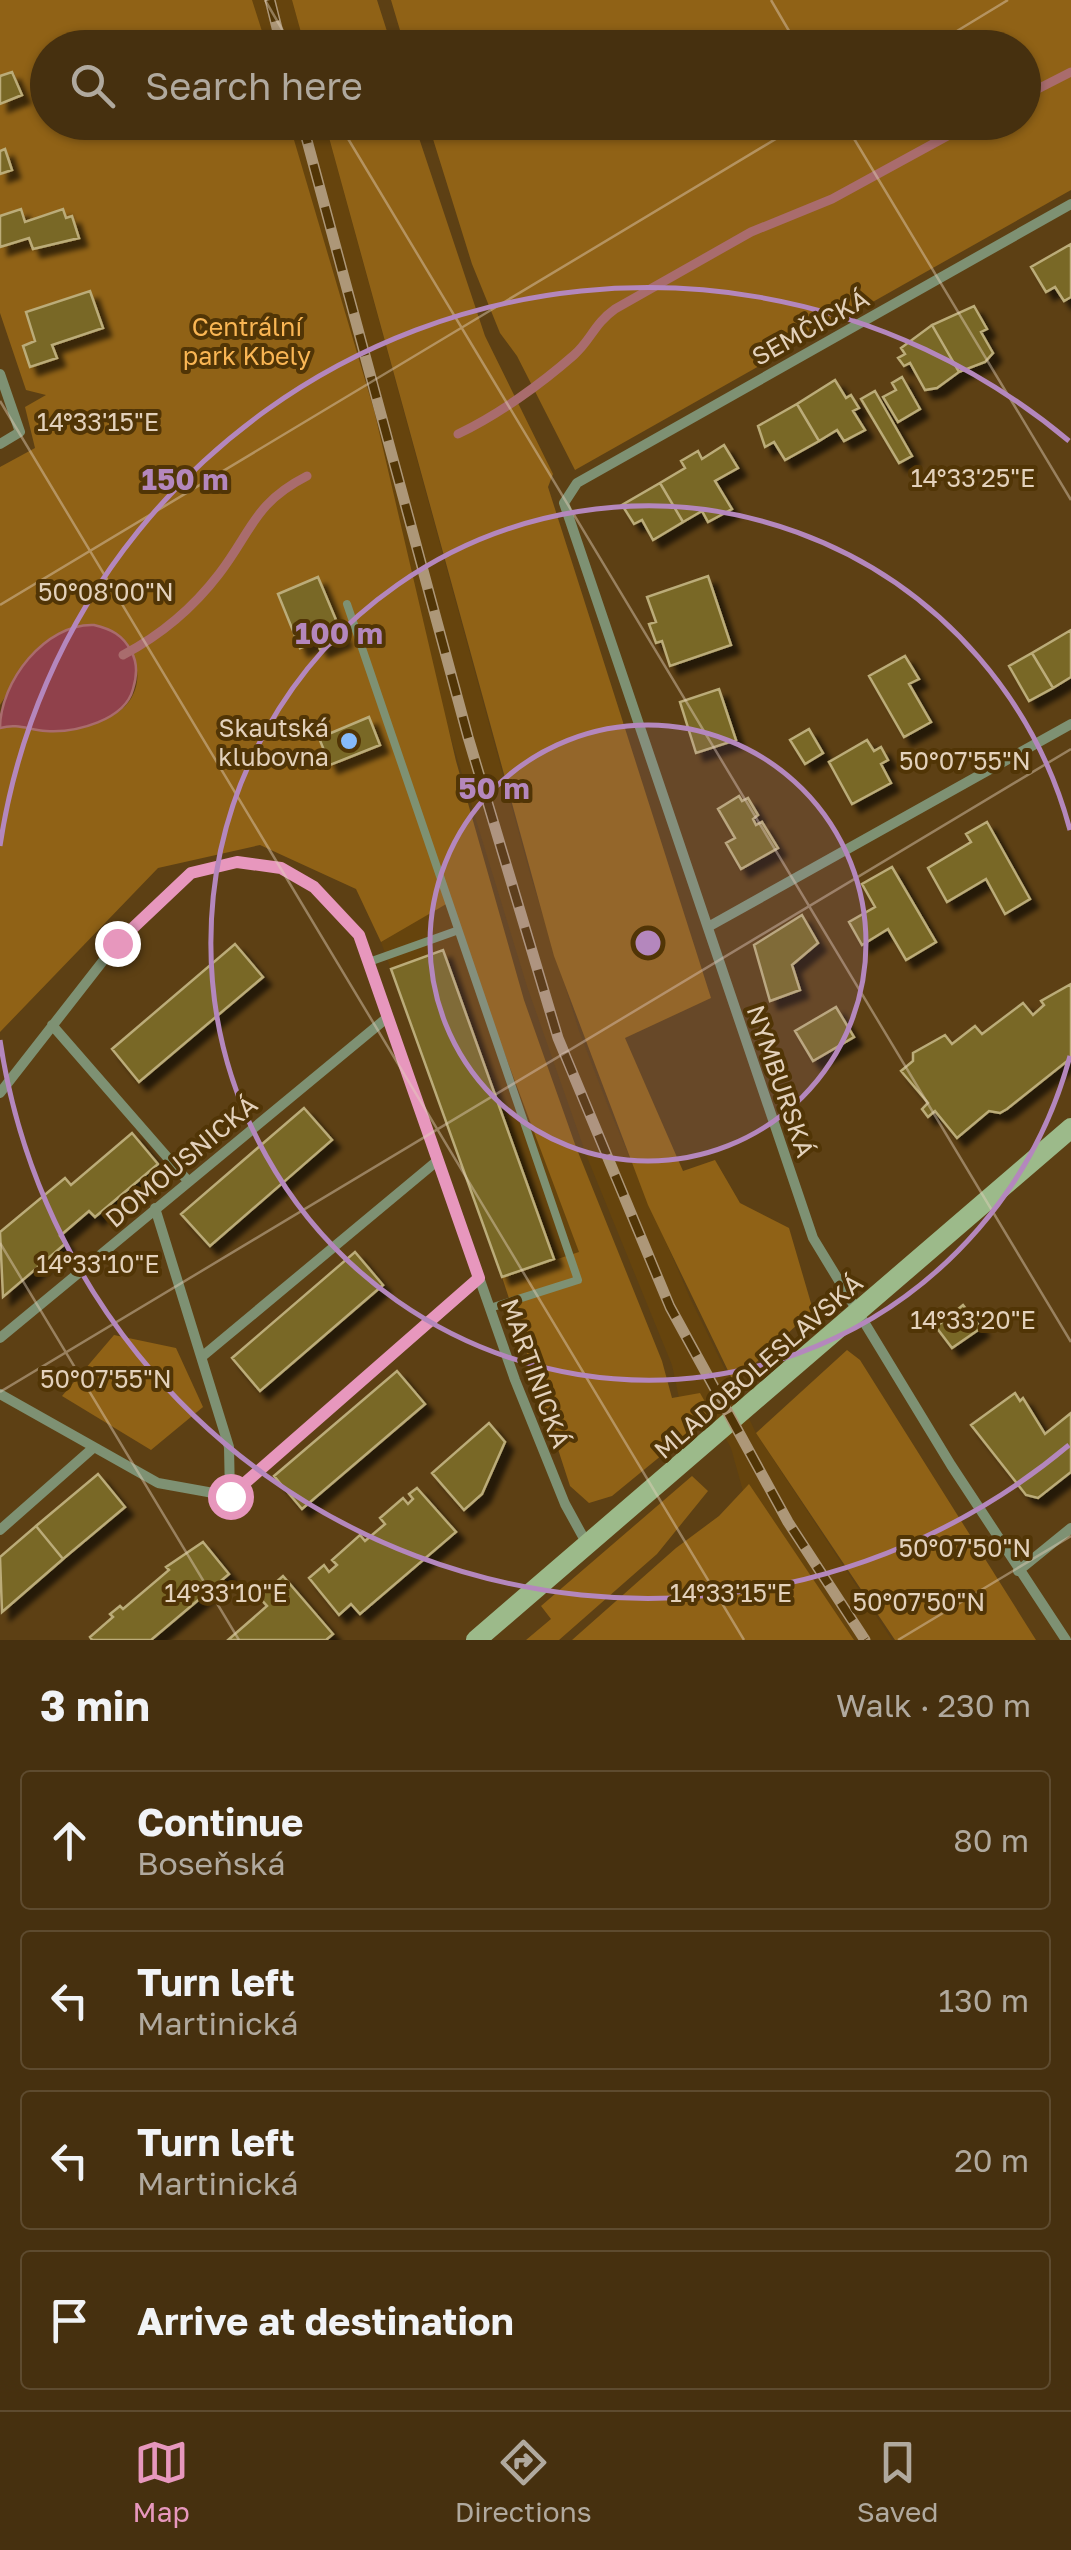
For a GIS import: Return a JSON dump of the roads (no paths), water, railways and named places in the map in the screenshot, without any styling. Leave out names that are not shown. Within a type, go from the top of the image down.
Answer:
[{"type":"main road","name":"MLADOBOLESLAVSKÁ","points":[[476,1640],[1071,1128]]},
{"type":"street","name":"SEMČICKÁ","points":[[571,487],[1071,204]]},
{"type":"street","points":[[0,374],[20,432],[0,444]]},
{"type":"street","name":"NYMBURSKÁ","points":[[571,487],[564,503],[812,1238],[1018,1571],[1066,1640]]},
{"type":"street","points":[[708,927],[1071,724]]},
{"type":"street","name":"MARTINICKÁ","points":[[0,1093],[117,943],[191,873],[237,862],[281,868],[314,887],[359,935],[490,1308],[558,1488],[587,1544]]},
{"type":"street","name":"DOMOUSNICKÁ","points":[[0,1338],[388,1017]]},
{"type":"street","points":[[52,1025],[188,1181]]},
{"type":"street","points":[[204,1355],[437,1161]]},
{"type":"street","points":[[155,1208],[204,1355],[229,1447],[230,1496]]},
{"type":"street","points":[[230,1496],[479,1278]]},
{"type":"street","points":[[0,1394],[158,1483],[230,1496]]},
{"type":"street","points":[[0,1530],[93,1448]]},
{"type":"street","points":[[1018,1571],[1071,1528]]},
{"type":"lane","points":[[347,604],[578,1280],[490,1308]]},
{"type":"lane","points":[[369,962],[456,931]]},
{"type":"waterway","points":[[1041,87],[1071,72]]},
{"type":"waterway","points":[[458,434],[548,377],[580,349],[615,309],[751,232],[832,199],[940,140]]},
{"type":"waterway","points":[[123,655],[163,630],[187,609],[219,574],[255,519],[289,486],[307,476]]},
{"type":"railway","points":[[270,0],[278,30]]},
{"type":"railway","points":[[307,140],[468,737],[558,1038],[670,1307],[788,1522],[865,1640]]},
{"type":"place","name":"Skautská klubovna","points":[[349,741]]},
{"type":"park label","name":"Centrální park Kbely","points":[[247,340]]}]
